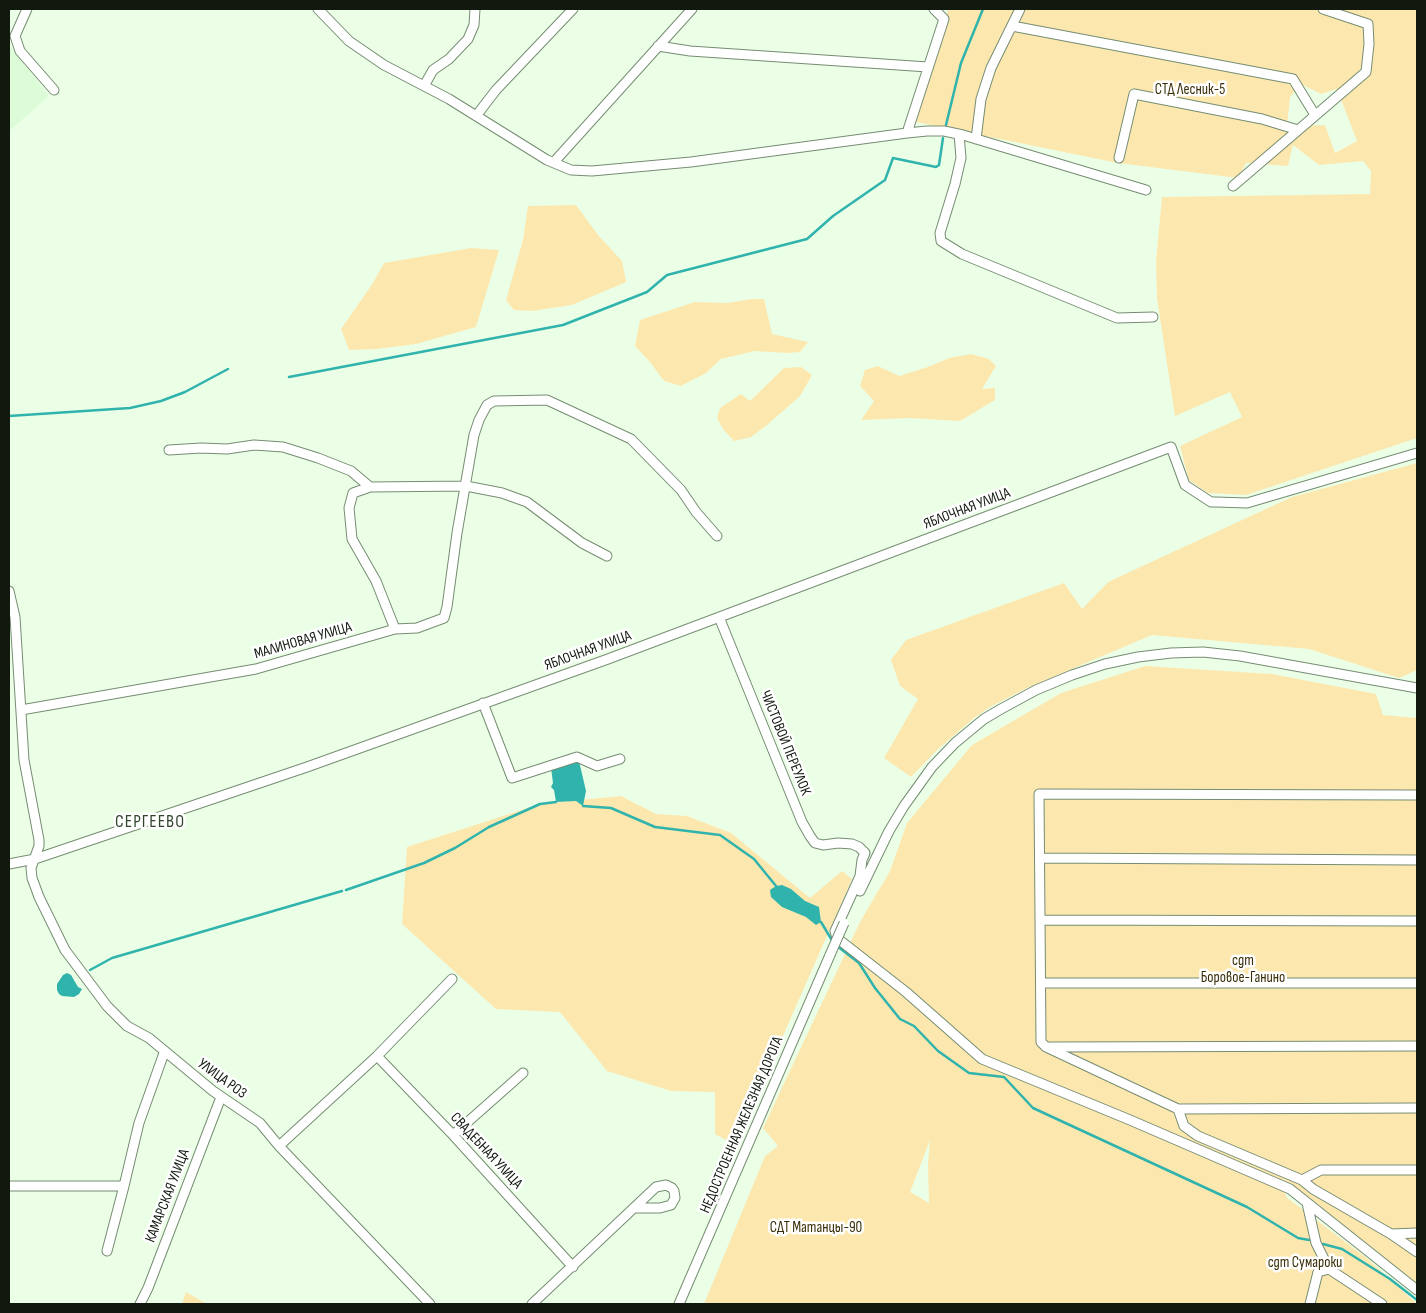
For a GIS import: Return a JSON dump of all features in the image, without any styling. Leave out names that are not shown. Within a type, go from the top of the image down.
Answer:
[{"type":"street","points":[[28,9],[15,36],[20,51],[54,90]]},
{"type":"street","points":[[318,9],[349,41],[384,65],[449,98],[547,160],[571,170],[612,169],[691,162],[907,133],[944,131],[1146,190]]},
{"type":"street","points":[[424,86],[433,70],[450,59],[468,38],[474,26],[474,9]]},
{"type":"street","points":[[476,116],[496,90],[573,9]]},
{"type":"street","points":[[554,162],[692,9]]},
{"type":"street","points":[[907,133],[944,19],[934,9]]},
{"type":"street","points":[[976,139],[981,99],[991,68],[1020,9]]},
{"type":"street","points":[[1232,186],[1366,72],[1370,44],[1368,24],[1322,9]]},
{"type":"street","points":[[1012,26],[1293,79],[1315,116]]},
{"type":"street","points":[[658,46],[690,51],[928,67]]},
{"type":"street","points":[[1119,158],[1134,94],[1262,119],[1298,130]]},
{"type":"street","points":[[959,134],[961,158],[956,184],[940,233],[941,241],[962,254],[1117,318],[1153,317]]},
{"type":"street","points":[[466,486],[474,435],[487,405],[494,401],[547,400],[631,439],[681,490],[696,512],[718,536]]},
{"type":"street","points":[[169,450],[227,449],[254,445],[283,448],[318,458],[351,471],[370,487]]},
{"type":"street","name":"ЯБЛОЧНАЯ УЛИЦА","points":[[9,864],[35,859],[307,767],[608,659],[1171,447],[1185,485],[1211,502],[1247,503],[1417,453]]},
{"type":"street","points":[[395,629],[376,582],[352,539],[349,508],[353,494],[370,487],[466,486],[502,493],[527,502],[582,543],[606,556]]},
{"type":"street","name":"МАЛИНОВАЯ УЛИЦА","points":[[21,710],[256,669],[395,629],[417,628],[444,618],[448,607],[456,533],[466,486]]},
{"type":"street","name":"УЛИЦА РОЗ","points":[[9,591],[15,617],[24,760],[39,840],[39,846],[31,868],[32,878],[39,897],[65,950],[107,1006],[127,1026],[149,1038],[164,1053],[221,1097],[260,1123],[430,1304]]},
{"type":"street","name":"ЧИСТОВОЙ ПЕРЕУЛОК","points":[[719,617],[802,822],[810,836],[815,843],[823,845],[852,844],[859,847],[865,853],[860,876],[835,931],[837,938],[906,992],[982,1059],[1290,1189],[1307,1203]]},
{"type":"street","name":"НЕДОСТРОЕННАЯ ЖЕЛЕЗНАЯ ДОРОГА","points":[[678,1304],[844,923],[889,831],[904,806],[932,768],[955,743],[984,719],[1020,698],[1054,682],[1122,659],[1171,653],[1203,652],[1240,656],[1417,688]]},
{"type":"street","points":[[483,703],[512,778],[576,757],[597,766],[620,759]]},
{"type":"street","points":[[1417,795],[1039,794],[1041,1042],[1046,1047],[1178,1109],[1417,1108]]},
{"type":"street","points":[[1040,858],[1417,860]]},
{"type":"street","points":[[1040,920],[1417,921]]},
{"type":"street","points":[[280,1146],[377,1056],[452,979]]},
{"type":"street","points":[[1041,983],[1417,983]]},
{"type":"street","points":[[1046,1047],[1417,1046]]},
{"type":"street","points":[[107,1250],[139,1123],[164,1053]]},
{"type":"street","name":"СВАДЕБНАЯ УЛИЦА","points":[[377,1056],[573,1266]]},
{"type":"street","points":[[452,1135],[523,1073]]},
{"type":"street","name":"КАМАРСКАЯ УЛИЦА","points":[[140,1304],[148,1288],[221,1097]]},
{"type":"street","points":[[1178,1109],[1184,1126],[1198,1136],[1302,1180],[1313,1189],[1391,1234],[1417,1252]]},
{"type":"street","points":[[1302,1180],[1321,1170],[1417,1170]]},
{"type":"street","points":[[9,1186],[124,1186]]},
{"type":"street","points":[[1307,1203],[1316,1243],[1329,1269],[1382,1304]]},
{"type":"street","points":[[1307,1203],[1417,1290]]},
{"type":"street","points":[[532,1304],[636,1208]]},
{"type":"street","points":[[1391,1234],[1417,1233]]},
{"type":"street","points":[[1310,1304],[1318,1272],[1329,1269]]},
{"type":"shaded area","points":[[9,45],[49,96],[9,131]]},
{"type":"green space","name":"СТД Лесник-5","points":[[948,9],[1417,9],[1417,438],[1246,495],[1208,493],[1189,480],[1180,446],[1242,417],[1230,392],[1175,416],[1157,298],[1156,261],[1162,197],[1370,194],[1371,171],[1363,161],[1319,165],[1293,145],[1288,166],[1246,163],[1238,178],[1118,163],[916,122]],"holes":[[[1301,84],[1321,94],[1337,89],[1357,141],[1335,153],[1325,125],[1287,126],[1290,97]]]},
{"type":"green space","points":[[576,205],[598,235],[622,261],[626,282],[572,305],[532,311],[514,310],[506,300],[523,240],[528,206]]},
{"type":"green space","points":[[471,248],[499,250],[476,327],[416,344],[377,349],[349,350],[341,329],[373,283],[384,263]]},
{"type":"green space","points":[[764,299],[772,334],[808,342],[800,352],[755,351],[721,359],[706,373],[681,386],[664,381],[635,346],[640,320],[695,302],[727,303]]},
{"type":"green space","points":[[971,354],[989,359],[996,366],[982,389],[995,388],[995,400],[960,421],[910,418],[861,420],[874,401],[860,386],[865,370],[878,366],[899,376],[949,358]]},
{"type":"green space","points":[[801,367],[812,375],[800,396],[751,437],[734,441],[723,429],[717,418],[720,408],[741,394],[750,401],[784,368]]},
{"type":"green space","points":[[1417,463],[1417,670],[1399,678],[1309,649],[1152,635],[1027,688],[990,707],[974,718],[936,751],[911,777],[884,758],[918,699],[900,686],[891,660],[906,640],[1064,583],[1082,609],[1108,582],[1292,497]]},
{"type":"green space","points":[[1145,666],[1272,674],[1376,694],[1383,715],[1417,718],[1417,1284],[1283,1179],[1286,1197],[1368,1259],[1417,1304],[704,1304],[765,1156],[778,1146],[763,1128],[860,922],[890,871],[907,823],[972,745],[1061,693]],"holes":[[[930,1140],[928,1164],[929,1203],[910,1192]]]},
{"type":"green space","points":[[621,796],[656,814],[687,816],[731,833],[810,898],[842,871],[852,879],[735,1145],[715,1134],[715,1092],[671,1091],[607,1071],[560,1012],[496,1009],[402,924],[407,847],[540,804]]},
{"type":"green space","points":[[186,1292],[207,1304],[182,1304]]},
{"type":"water","points":[[579,761],[586,791],[583,806],[576,801],[556,802],[554,790],[551,787],[553,783],[551,768]]},
{"type":"water","points":[[782,885],[791,889],[805,901],[819,907],[821,922],[816,925],[806,917],[782,907],[771,897],[770,890]]},
{"type":"water","points":[[67,973],[71,975],[78,987],[82,989],[74,997],[62,996],[57,990],[57,984],[63,975]]},
{"type":"waterway","points":[[946,125],[961,63],[983,9]]},
{"type":"waterway","points":[[289,377],[563,325],[647,292],[667,275],[807,239],[833,216],[885,180],[893,158],[936,167],[939,165],[943,138]]},
{"type":"waterway","points":[[9,416],[130,408],[161,401],[185,392],[228,369]]},
{"type":"waterway","points":[[346,890],[424,863],[455,848],[489,827],[540,804],[556,802]]},
{"type":"waterway","points":[[583,806],[611,808],[655,827],[720,835],[754,859],[776,886]]},
{"type":"waterway","points":[[90,970],[112,958],[342,891]]},
{"type":"waterway","points":[[821,922],[833,942]]},
{"type":"waterway","points":[[837,946],[859,963],[875,988],[900,1019],[914,1026],[938,1051],[969,1073],[1004,1077],[1033,1108],[1247,1207],[1298,1238],[1309,1240]]},
{"type":"waterway","points":[[1323,1244],[1342,1249],[1390,1279],[1417,1300]]},
{"type":"district","name":"СЕРГЕЕВО","points":[[150,822]]},
{"type":"park label","name":"сдт Боровое-Ганино","points":[[1243,970]]},
{"type":"park label","name":"СДТ Матанцы-90","points":[[816,1228]]},
{"type":"park label","name":"сдт Сумароки","points":[[1305,1263]]}]
